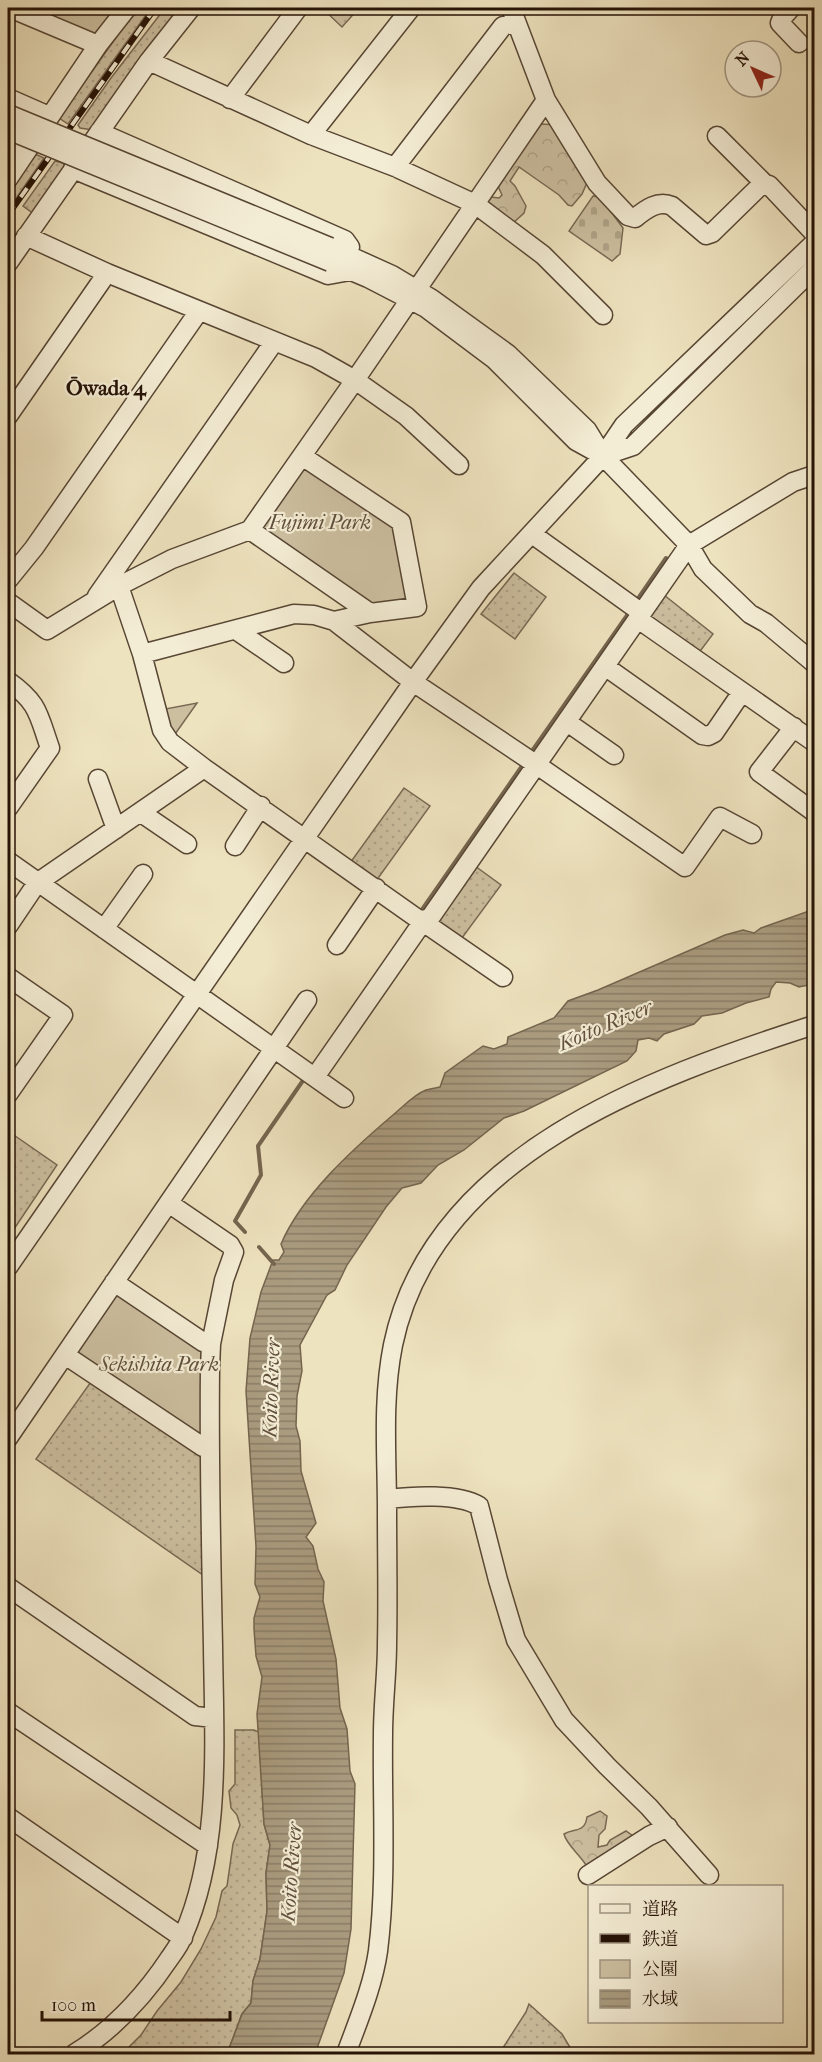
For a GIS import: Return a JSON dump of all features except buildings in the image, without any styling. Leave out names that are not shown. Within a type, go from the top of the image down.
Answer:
[{"type":"street","points":[[10,8],[98,45]]},
{"type":"street","points":[[8,179],[98,45],[127,8]]},
{"type":"street","points":[[8,263],[149,61],[191,8]]},
{"type":"street","points":[[230,99],[298,8]]},
{"type":"street","points":[[311,135],[411,8]]},
{"type":"street","points":[[791,8],[780,23],[799,43]]},
{"type":"street","points":[[394,167],[503,26],[514,15],[546,100],[597,183],[631,218],[651,207],[666,203],[706,235],[712,233],[759,187],[765,184]]},
{"type":"street","points":[[149,61],[311,135],[394,167],[476,204],[543,255],[603,315]]},
{"type":"street","points":[[8,98],[49,116]]},
{"type":"street","points":[[8,602],[47,630],[94,600],[172,559],[250,530],[414,295],[546,100]]},
{"type":"street","points":[[8,114],[354,265],[474,328],[520,365],[586,430],[603,456],[689,545],[703,569],[750,614],[766,622],[814,663]]},
{"type":"street","points":[[8,130],[330,254]]},
{"type":"street","points":[[99,132],[345,240],[354,265]]},
{"type":"street","points":[[717,136],[765,184],[769,185],[814,233]]},
{"type":"street","points":[[8,145],[27,152]]},
{"type":"street","points":[[73,169],[328,275],[354,265]]},
{"type":"street","points":[[26,236],[107,273],[316,358],[355,380],[406,416],[459,465]]},
{"type":"street","points":[[8,1267],[413,682],[481,588],[603,456],[624,425],[814,243]]},
{"type":"street","points":[[603,456],[633,446],[814,268]]},
{"type":"street","points":[[8,416],[107,273]]},
{"type":"street","points":[[8,580],[34,548],[199,311]]},
{"type":"street","points":[[94,600],[274,342]]},
{"type":"street","points":[[302,456],[401,522],[417,607],[370,613],[334,621]]},
{"type":"street","points":[[119,586],[142,654],[162,730],[170,741],[204,768],[261,806],[418,919],[424,920],[430,918],[689,545],[793,482],[814,475]]},
{"type":"street","points":[[250,530],[370,613]]},
{"type":"street","points":[[532,534],[742,692],[814,742]]},
{"type":"street","points":[[142,654],[294,614],[314,615],[334,621],[413,682],[685,867],[720,817],[752,834]]},
{"type":"street","points":[[236,630],[284,663]]},
{"type":"street","points":[[606,667],[702,735],[708,736],[714,733],[742,692]]},
{"type":"street","points":[[8,681],[25,693],[34,704],[50,748],[8,808]]},
{"type":"street","points":[[567,722],[614,754]]},
{"type":"street","points":[[794,727],[759,772],[814,812]]},
{"type":"street","points":[[8,926],[37,883],[204,768]]},
{"type":"street","points":[[98,779],[116,829]]},
{"type":"street","points":[[235,846],[261,806]]},
{"type":"street","points":[[140,812],[187,844]]},
{"type":"street","points":[[8,861],[344,1098]]},
{"type":"street","points":[[104,929],[143,874]]},
{"type":"street","points":[[337,945],[376,888]]},
{"type":"street","points":[[424,920],[429,926],[503,977]]},
{"type":"street","points":[[315,1077],[424,920]]},
{"type":"street","points":[[8,977],[63,1015],[8,1094]]},
{"type":"street","points":[[8,1438],[170,1204],[307,1000]]},
{"type":"street","points":[[346,2055],[370,1982],[377,1953],[380,1918],[384,1818],[382,1732],[387,1647],[386,1393],[393,1345],[410,1289],[427,1255],[485,1188],[515,1160],[566,1126],[666,1079],[814,1025]]},
{"type":"street","points":[[74,2055],[97,2040],[132,2008],[160,1973],[183,1938],[204,1868],[208,1846],[214,1718],[209,1449],[211,1344],[224,1280],[234,1252],[230,1245],[170,1204]]},
{"type":"street","points":[[114,1282],[202,1342],[211,1344]]},
{"type":"street","points":[[65,1355],[209,1449]]},
{"type":"street","points":[[387,1499],[410,1497],[469,1500],[479,1506],[516,1640],[564,1720],[668,1827],[709,1875]]},
{"type":"street","points":[[8,1587],[195,1716],[214,1718]]},
{"type":"street","points":[[8,1712],[208,1846]]},
{"type":"street","points":[[8,1817],[183,1938]]},
{"type":"street","points":[[588,1875],[649,1836],[668,1827]]},
{"type":"green space","points":[[20,8],[122,8],[97,37]]},
{"type":"green space","points":[[137,8],[151,8],[68,124],[59,118]]},
{"type":"green space","points":[[165,8],[183,8],[93,130],[80,128],[78,125],[111,78]]},
{"type":"green space","points":[[322,8],[359,8],[342,27]]},
{"type":"green space","points":[[541,124],[558,125],[589,178],[582,194],[572,206],[519,167],[510,181],[526,206],[524,213],[512,224],[487,202],[491,197],[499,198],[502,195],[498,186]]},
{"type":"green space","points":[[35,154],[44,158],[8,210],[8,190]]},
{"type":"green space","points":[[55,161],[63,163],[67,169],[34,214],[23,206]]},
{"type":"green space","points":[[593,196],[600,197],[623,228],[620,254],[612,261],[569,231]]},
{"type":"green space","name":"Fujimi Park","points":[[310,466],[394,524],[407,601],[376,605],[367,603],[260,529],[301,469]]},
{"type":"green space","points":[[514,573],[546,597],[515,639],[481,614]]},
{"type":"green space","points":[[664,595],[713,634],[698,654],[649,616]]},
{"type":"green space","points":[[197,703],[173,737],[160,710]]},
{"type":"green space","points":[[404,788],[430,806],[376,881],[350,863]]},
{"type":"green space","points":[[475,866],[501,885],[459,942],[435,923]]},
{"type":"green space","points":[[8,1131],[57,1165],[8,1238]]},
{"type":"green space","name":"Sekishita Park","points":[[116,1291],[204,1348],[204,1438],[76,1355],[76,1347]]},
{"type":"green space","points":[[93,1379],[201,1452],[203,1458],[203,1575],[36,1459]]},
{"type":"green space","points":[[235,1730],[259,1732],[264,1824],[270,1845],[266,1873],[267,1911],[251,2003],[242,2014],[227,2054],[122,2054],[141,2035],[181,1982],[201,1949],[216,1917],[222,1891],[227,1886],[233,1844],[240,1825],[237,1815],[231,1808],[229,1791],[235,1784]]},
{"type":"green space","points":[[600,1811],[607,1816],[605,1829],[599,1835],[598,1847],[607,1845],[610,1840],[626,1831],[633,1836],[593,1866],[586,1865],[567,1842],[564,1834],[581,1828],[587,1817]]},
{"type":"green space","points":[[529,2004],[562,2034],[574,2054],[499,2054]]},
{"type":"water","name":"Koito River","points":[[809,911],[814,913],[814,984],[799,987],[790,983],[776,982],[769,997],[722,1013],[702,1016],[694,1024],[664,1034],[657,1041],[649,1038],[638,1040],[636,1051],[627,1061],[524,1111],[504,1118],[464,1150],[438,1165],[421,1183],[402,1188],[386,1207],[347,1265],[335,1290],[327,1295],[300,1345],[302,1371],[297,1396],[296,1426],[300,1441],[301,1471],[316,1523],[306,1537],[313,1546],[318,1569],[324,1582],[323,1601],[336,1659],[340,1708],[347,1729],[350,1771],[355,1784],[351,1929],[344,1973],[315,2054],[227,2054],[242,2014],[251,2003],[267,1911],[266,1873],[270,1845],[264,1824],[257,1714],[262,1677],[256,1656],[254,1629],[254,1618],[260,1597],[255,1584],[256,1547],[246,1391],[250,1338],[261,1292],[273,1260],[279,1260],[284,1252],[281,1244],[290,1226],[315,1191],[362,1143],[408,1101],[426,1090],[440,1087],[445,1073],[483,1046],[494,1049],[507,1044],[508,1037],[554,1018],[568,1001],[725,935],[743,930],[754,933],[761,928]]},
{"type":"waterway","points":[[637,600],[666,558]]},
{"type":"waterway","points":[[532,751],[628,614]]},
{"type":"waterway","points":[[421,911],[522,766]]},
{"type":"waterway","points":[[245,1232],[235,1221],[261,1175],[258,1146],[304,1079]]},
{"type":"waterway","points":[[259,1247],[274,1264]]},
{"type":"railway","points":[[8,215],[155,8]]},
{"type":"district","name":"Ōwada 4","points":[[106,388]]}]
